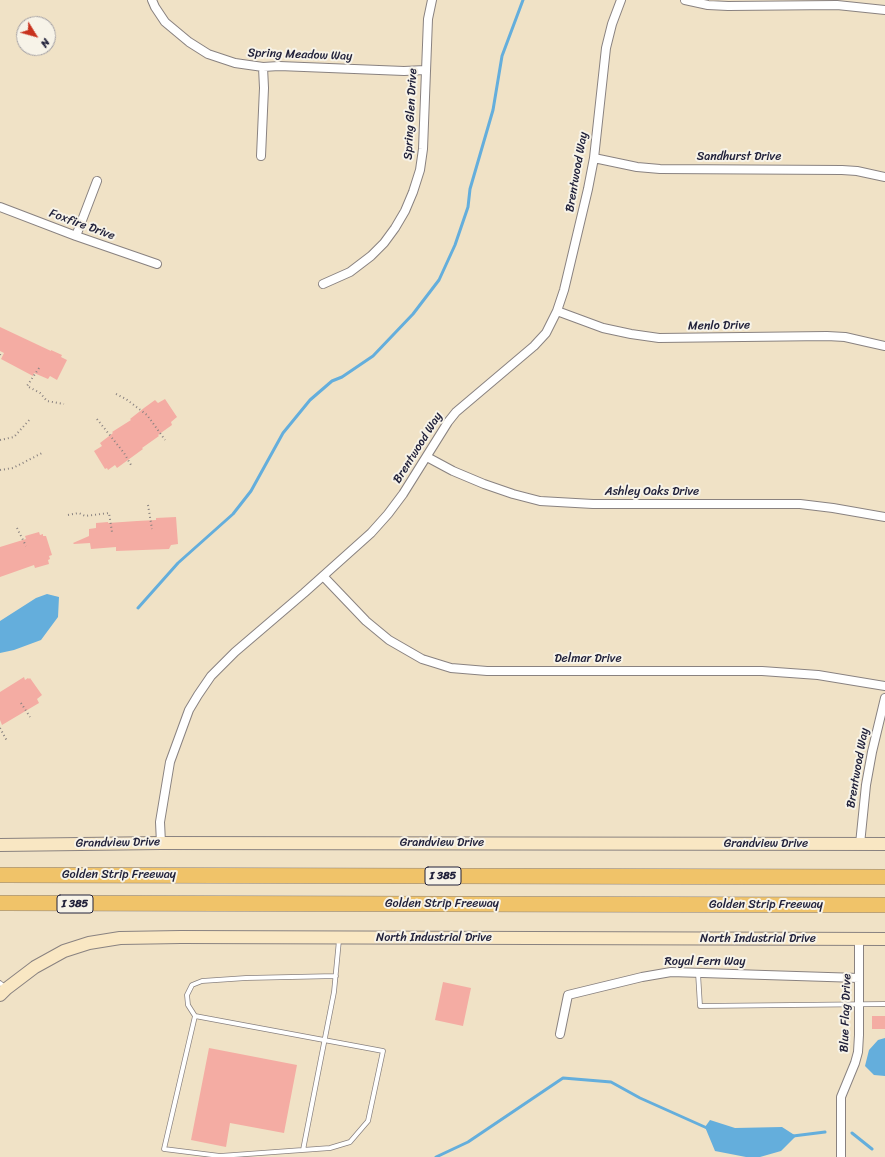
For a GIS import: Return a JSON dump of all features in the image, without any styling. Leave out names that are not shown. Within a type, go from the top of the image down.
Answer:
[{"type":"highway","name":"Golden Strip Freeway","points":[[0,875],[885,877]]},
{"type":"highway","name":"Golden Strip Freeway","points":[[0,903],[885,906]]},
{"type":"street","name":"Spring Meadow Way","points":[[152,0],[165,22],[178,34],[198,49],[235,63],[263,67],[279,66],[404,71],[425,70]]},
{"type":"street","name":"Spring Glen Drive","points":[[323,284],[350,272],[371,256],[391,233],[405,211],[413,192],[420,170],[423,149],[428,20],[432,0]]},
{"type":"street","name":"Brentwood Way","points":[[161,843],[160,822],[170,762],[189,710],[211,676],[235,652],[371,533],[403,494],[448,422],[456,412],[534,346],[546,333],[557,311],[586,196],[594,158],[606,48],[612,24],[621,0]]},
{"type":"street","points":[[685,0],[721,6],[837,5],[885,10]]},
{"type":"street","points":[[261,156],[264,88],[263,67]]},
{"type":"street","name":"Sandhurst Drive","points":[[594,158],[637,167],[660,169],[842,170],[885,176]]},
{"type":"street","points":[[76,236],[97,181]]},
{"type":"street","name":"Foxfire Drive","points":[[0,207],[76,236],[157,264]]},
{"type":"street","name":"Menlo Drive","points":[[557,311],[604,328],[658,338],[827,336],[845,337],[885,346]]},
{"type":"street","name":"Ashley Oaks Drive","points":[[427,457],[453,471],[484,484],[513,494],[540,500],[592,504],[800,504],[885,517]]},
{"type":"street","name":"Delmar Drive","points":[[323,576],[366,621],[389,640],[422,659],[451,668],[487,671],[762,671],[818,675],[885,686]]},
{"type":"street","name":"Brentwood Way","points":[[860,844],[866,785],[885,698]]},
{"type":"street","name":"Grandview Drive","points":[[0,844],[885,844]]},
{"type":"street","name":"North Industrial Drive","points":[[2,989],[35,967],[70,949],[89,943],[120,938],[339,937],[885,939]]},
{"type":"street","name":"Blue Flag Drive","points":[[841,1157],[841,1097],[858,1052],[859,939]]},
{"type":"street","name":"Royal Fern Way","points":[[560,1034],[568,995],[642,977],[671,972],[859,978]]},
{"type":"lane","points":[[303,1150],[334,992],[339,937]]},
{"type":"lane","points":[[698,973],[700,1006],[859,1003],[885,1004]]},
{"type":"lane","points":[[195,1016],[383,1051],[368,1121],[350,1142],[330,1148],[220,1157],[164,1149],[195,1016],[188,1005],[187,995],[192,985],[202,981],[246,978],[336,976]]},
{"type":"path","points":[[39,368],[28,386],[40,393],[47,401],[64,404]]},
{"type":"path","points":[[116,394],[126,399],[147,415],[165,440]]},
{"type":"path","points":[[0,440],[14,437],[31,418]]},
{"type":"path","points":[[97,419],[124,454],[130,465]]},
{"type":"path","points":[[0,470],[13,468],[42,453]]},
{"type":"path","points":[[148,506],[152,529]]},
{"type":"path","points":[[68,514],[79,513],[86,516],[109,513],[112,532]]},
{"type":"path","points":[[17,528],[26,546]]},
{"type":"path","points":[[21,703],[30,718]]},
{"type":"path","points":[[0,728],[7,741]]},
{"type":"water","points":[[47,594],[59,597],[58,617],[41,640],[14,650],[0,653],[0,621],[36,598]]},
{"type":"water","points":[[885,1038],[885,1076],[874,1075],[865,1066],[869,1050],[878,1040]]},
{"type":"water","points":[[710,1120],[735,1128],[782,1127],[796,1136],[781,1151],[760,1157],[746,1157],[715,1151],[705,1127]]},
{"type":"building","points":[[0,327],[62,355],[61,357],[67,360],[57,380],[50,376],[48,379],[34,373],[33,376],[1,359],[4,353],[0,351]]},
{"type":"building","points":[[165,399],[177,417],[171,422],[172,425],[117,468],[115,465],[108,470],[107,468],[105,469],[94,451],[102,446],[100,443],[113,433],[112,432],[131,420],[130,419],[155,400],[158,403]]},
{"type":"building","points":[[176,517],[178,544],[171,545],[169,549],[116,551],[116,547],[91,549],[90,543],[73,543],[89,536],[89,529],[96,528],[96,523],[156,520],[156,518]]},
{"type":"building","points":[[39,532],[40,535],[43,534],[43,536],[46,536],[52,555],[49,556],[49,564],[35,568],[34,565],[0,577],[0,547],[26,539],[25,536]]},
{"type":"building","points":[[24,677],[25,680],[30,678],[42,695],[37,699],[39,703],[2,725],[0,720],[0,692]]},
{"type":"building","points":[[443,982],[471,988],[463,1026],[435,1020]]},
{"type":"building","points":[[872,1016],[885,1016],[885,1029],[872,1029]]},
{"type":"building","points":[[209,1048],[297,1065],[284,1133],[230,1123],[226,1147],[191,1140]]},
{"type":"waterway","points":[[138,608],[178,563],[233,514],[251,491],[283,433],[310,400],[332,381],[342,377],[373,356],[413,314],[439,280],[455,245],[468,207],[470,189],[493,110],[502,56],[523,0]]},
{"type":"waterway","points":[[436,1157],[468,1142],[563,1078],[611,1082],[640,1098],[707,1128]]},
{"type":"waterway","points":[[793,1136],[825,1132]]},
{"type":"waterway","points":[[852,1133],[872,1149]]}]
